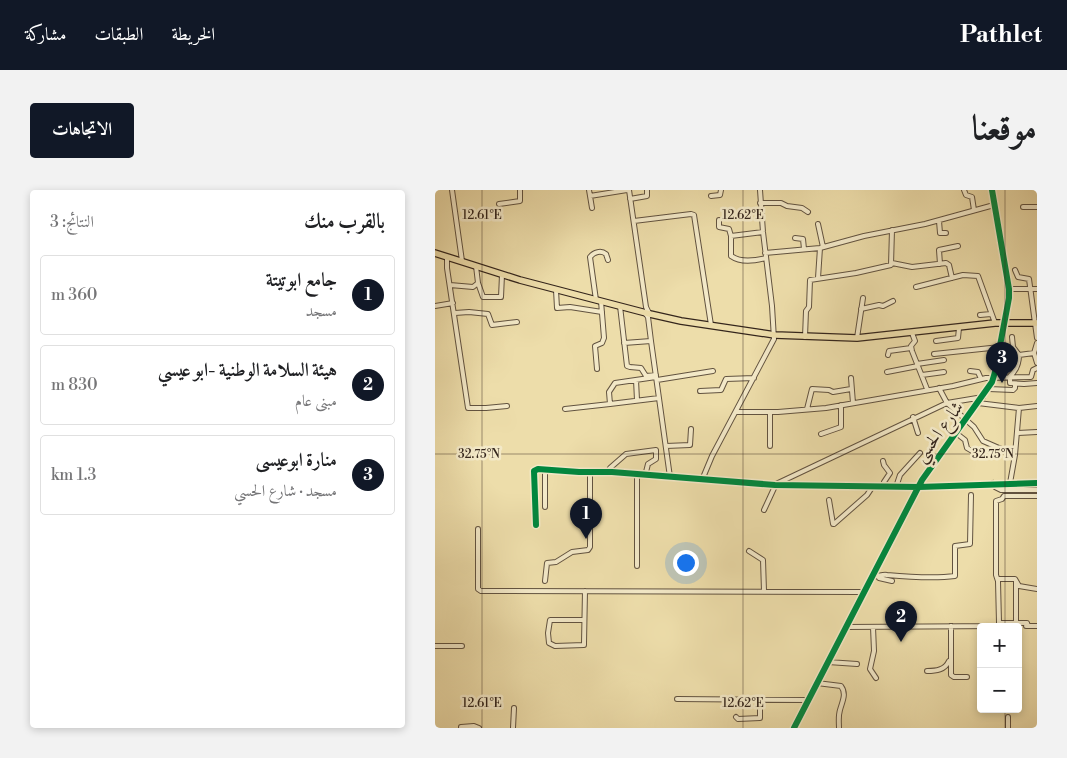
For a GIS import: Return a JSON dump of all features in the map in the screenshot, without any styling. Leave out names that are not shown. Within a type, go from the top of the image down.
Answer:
[{"type":"main road","points":[[435,253],[503,275],[619,306],[711,325],[775,335],[857,338],[1004,322],[1036,323]]},
{"type":"street","points":[[452,190],[458,220],[462,261]]},
{"type":"street","points":[[499,204],[520,201],[521,190]]},
{"type":"street","points":[[589,190],[591,208]]},
{"type":"street","points":[[590,196],[628,190],[670,478]]},
{"type":"street","points":[[630,200],[647,196],[647,190]]},
{"type":"street","points":[[711,196],[720,195],[721,190]]},
{"type":"street","points":[[703,480],[712,456],[775,335],[765,255],[760,190]]},
{"type":"street","points":[[964,190],[972,197],[974,210]]},
{"type":"street","name":"شارع الحسي","points":[[794,728],[919,487],[979,403],[994,378],[1009,289],[992,190]]},
{"type":"street","points":[[760,203],[781,203],[787,206],[799,207],[808,212]]},
{"type":"street","points":[[719,220],[720,228],[729,229],[733,258],[749,261],[765,255],[821,247],[939,221],[994,205]]},
{"type":"street","points":[[1023,207],[1037,207]]},
{"type":"street","points":[[633,221],[694,215],[711,325]]},
{"type":"street","points":[[939,221],[940,233],[946,233]]},
{"type":"street","points":[[818,224],[821,247],[818,278]]},
{"type":"street","points":[[892,230],[892,263]]},
{"type":"street","points":[[731,236],[763,232]]},
{"type":"street","points":[[795,238],[803,239],[805,249]]},
{"type":"street","points":[[940,264],[939,250],[958,246]]},
{"type":"street","points":[[597,369],[595,346],[602,343],[604,338],[602,312],[590,257],[594,253],[603,252],[608,260]]},
{"type":"street","points":[[447,257],[447,268],[468,408],[507,406]]},
{"type":"street","points":[[892,263],[912,267],[946,264],[949,265],[952,278]]},
{"type":"street","points":[[805,337],[810,280],[862,272],[890,266],[892,263]]},
{"type":"street","points":[[476,266],[478,283],[483,297],[501,297],[503,275]]},
{"type":"street","points":[[1015,270],[1018,277],[1029,279],[1037,338]]},
{"type":"street","points":[[916,287],[963,275],[979,276],[995,323]]},
{"type":"street","points":[[450,285],[473,287],[478,283]]},
{"type":"street","points":[[1009,289],[1037,289]]},
{"type":"street","points":[[556,290],[557,308],[567,307],[602,312]]},
{"type":"street","points":[[857,338],[863,298]]},
{"type":"street","points":[[861,309],[879,305],[883,306],[893,302]]},
{"type":"street","points":[[435,306],[453,303]]},
{"type":"street","points":[[619,306],[628,366],[641,368],[646,376],[656,377]]},
{"type":"street","points":[[455,313],[489,314],[492,325],[517,322]]},
{"type":"street","points":[[980,315],[991,314]]},
{"type":"street","points":[[936,341],[958,338],[959,328]]},
{"type":"street","points":[[912,333],[915,341],[911,348],[927,389]]},
{"type":"street","points":[[1013,336],[1013,347],[1019,354]]},
{"type":"street","points":[[624,343],[651,341]]},
{"type":"street","points":[[1037,344],[1034,353],[1037,363]]},
{"type":"street","points":[[934,354],[1000,347]]},
{"type":"street","points":[[888,355],[889,351],[911,348]]},
{"type":"street","points":[[1019,354],[1034,353]]},
{"type":"street","points":[[1010,376],[1016,370],[1019,354]]},
{"type":"street","points":[[887,372],[944,360]]},
{"type":"street","points":[[736,412],[770,412],[841,405],[981,379],[1032,376],[1033,370],[1037,368]]},
{"type":"street","points":[[970,371],[978,372],[981,379]]},
{"type":"street","points":[[610,404],[609,392],[614,384],[656,377],[713,372]]},
{"type":"street","points":[[922,376],[944,372]]},
{"type":"street","points":[[1010,376],[1011,383],[1037,383]]},
{"type":"street","points":[[699,391],[721,390],[726,379],[754,378]]},
{"type":"street","points":[[851,378],[853,403]]},
{"type":"street","points":[[636,380],[637,400]]},
{"type":"street","points":[[989,388],[1013,390],[1015,389],[1015,384]]},
{"type":"street","points":[[939,388],[947,403],[975,426],[983,441],[1015,455]]},
{"type":"street","points":[[807,409],[812,389],[833,392],[851,390]]},
{"type":"street","points":[[764,510],[775,485],[913,417],[947,403],[983,397]]},
{"type":"street","points":[[565,409],[659,398]]},
{"type":"street","points":[[979,403],[1019,408],[1037,406]]},
{"type":"street","points":[[821,434],[841,427],[841,405]]},
{"type":"street","points":[[1010,483],[1018,434],[1019,408]]},
{"type":"street","points":[[770,412],[770,446]]},
{"type":"street","points":[[913,417],[918,433]]},
{"type":"street","points":[[666,446],[690,445],[691,429]]},
{"type":"street","points":[[1018,434],[1037,432]]},
{"type":"street","points":[[956,433],[965,440],[967,448],[979,455]]},
{"type":"street","points":[[608,472],[626,454],[656,450],[656,459],[648,464],[646,472],[638,475]]},
{"type":"street","points":[[896,487],[900,476],[920,453]]},
{"type":"street","points":[[883,461],[890,473],[883,486]]},
{"type":"street","points":[[536,525],[535,471],[538,468],[775,485],[919,487],[1037,483]]},
{"type":"street","points":[[545,469],[545,507]]},
{"type":"street","points":[[545,581],[547,563],[556,562],[572,552],[588,550],[590,547],[590,471]]},
{"type":"street","points":[[637,566],[638,475]]},
{"type":"street","points":[[993,483],[995,487],[1001,490],[1037,490]]},
{"type":"street","points":[[829,500],[834,524],[867,495],[873,486]]},
{"type":"street","points":[[872,577],[879,577],[884,574],[917,577],[955,576],[955,546],[970,544],[971,495]]},
{"type":"street","points":[[1008,623],[999,622],[997,579],[995,575],[996,500],[1002,499],[1005,496],[1037,496]]},
{"type":"street","points":[[478,529],[479,591],[863,592]]},
{"type":"street","points":[[749,551],[763,560],[764,591]]},
{"type":"street","points":[[872,577],[892,581]]},
{"type":"street","points":[[997,579],[1015,579]]},
{"type":"street","points":[[1015,579],[1019,586],[1037,589]]},
{"type":"street","points":[[1015,579],[1016,623]]},
{"type":"street","points":[[584,620],[550,620],[549,643],[555,646],[584,645],[585,591]]},
{"type":"street","points":[[1022,623],[1027,623],[1028,626]]},
{"type":"street","points":[[927,672],[940,670],[949,663],[950,626]]},
{"type":"street","points":[[950,626],[951,675],[954,677],[967,677]]},
{"type":"street","points":[[846,627],[1037,626]]},
{"type":"street","points":[[873,627],[874,651],[871,669],[876,678]]},
{"type":"street","points":[[435,646],[462,646]]},
{"type":"street","points":[[828,662],[857,664]]},
{"type":"street","points":[[817,683],[841,686],[843,689],[844,699],[840,710],[839,728]]},
{"type":"street","points":[[677,699],[808,700]]},
{"type":"street","points":[[736,718],[760,718],[760,699]]},
{"type":"street","points":[[513,708],[513,728]]},
{"type":"street","points":[[1008,717],[1008,728]]},
{"type":"street","points":[[461,727],[474,726],[479,728]]},
{"type":"cycle path","points":[[794,728],[922,480],[992,382],[1009,298],[992,190]]},
{"type":"cycle path","points":[[536,525],[534,471],[538,469],[612,472],[775,485],[919,487],[1037,483]]},
{"type":"place","name":"منارة ابوعيسى","points":[[1002,383]]},
{"type":"place","name":"جامع ابوتيتة","points":[[586,539]]},
{"type":"place","name":"هيئة السلامة الوطنية -ابو عيسي","points":[[901,642]]}]
